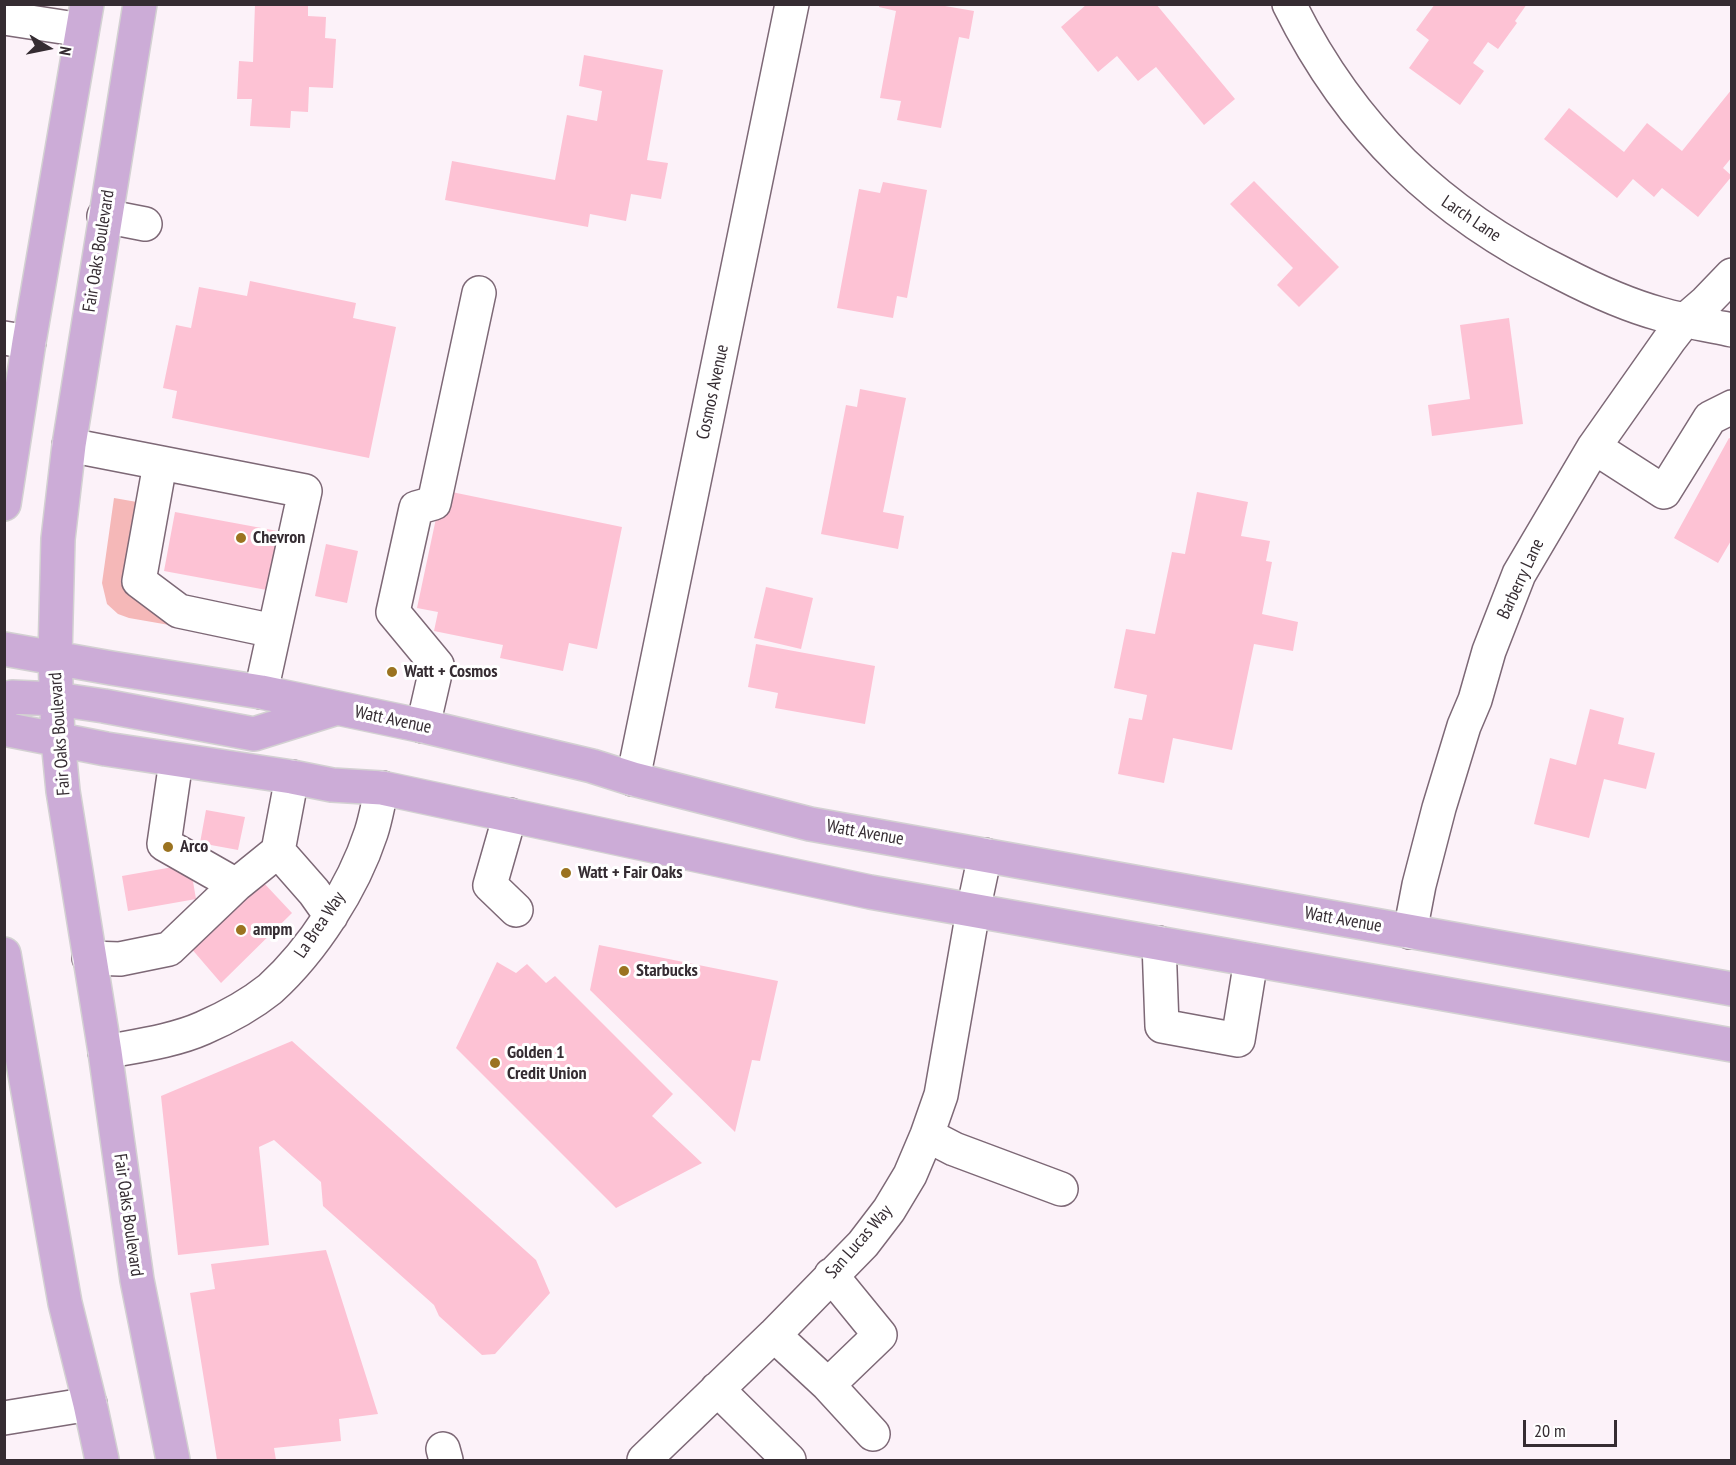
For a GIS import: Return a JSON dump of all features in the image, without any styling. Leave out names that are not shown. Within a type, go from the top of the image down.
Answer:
[{"type":"main road","name":"Fair Oaks Boulevard","points":[[140,4],[104,216],[69,445],[58,539],[55,657],[58,740],[63,790],[105,1052],[137,1280],[173,1461]]},
{"type":"main road","points":[[4,504],[16,340],[84,17]]},
{"type":"main road","name":"Watt Avenue","points":[[4,649],[261,692],[423,726],[592,765],[633,779],[810,824],[1731,989]]},
{"type":"main road","points":[[4,703],[12,697],[56,699],[254,734],[339,708]]},
{"type":"main road","points":[[4,729],[332,785],[382,788],[870,892],[1731,1045]]},
{"type":"main road","points":[[4,954],[11,1037],[65,1303],[102,1461]]},
{"type":"street","name":"Cosmos Avenue","points":[[633,779],[792,4]]},
{"type":"street","name":"Larch Lane","points":[[1289,4],[1307,41],[1356,113],[1403,165],[1436,195],[1474,223],[1530,258],[1591,288],[1657,314],[1731,330]]},
{"type":"street","points":[[4,18],[84,17]]},
{"type":"street","points":[[104,216],[145,224]]},
{"type":"street","name":"Barberry Lane","points":[[1410,932],[1419,885],[1439,808],[1489,651],[1519,574],[1594,447],[1684,321],[1706,302],[1731,275]]},
{"type":"street","points":[[423,726],[437,665],[393,612],[416,508],[434,503],[479,293]]},
{"type":"street","points":[[1594,447],[1664,492],[1710,418],[1731,407]]},
{"type":"street","points":[[69,445],[305,491],[261,692]]},
{"type":"street","points":[[160,464],[139,581],[179,611],[274,631]]},
{"type":"street","points":[[177,760],[164,844],[236,885]]},
{"type":"street","points":[[89,958],[120,958],[169,949],[236,885],[278,851],[292,777]]},
{"type":"street","name":"La Brea Way","points":[[105,1052],[201,1029],[238,1011],[269,989],[299,959],[331,916],[371,833],[382,788]]},
{"type":"street","points":[[510,815],[490,885],[516,910]]},
{"type":"street","points":[[278,851],[314,892],[331,916]]},
{"type":"street","name":"San Lucas Way","points":[[644,1461],[774,1335],[863,1244],[890,1210],[910,1175],[941,1095],[985,855]]},
{"type":"street","points":[[1159,943],[1162,1026],[1239,1040],[1251,960]]},
{"type":"street","points":[[927,1135],[954,1149],[1060,1189]]},
{"type":"street","points":[[828,1384],[880,1335],[831,1275]]},
{"type":"street","points":[[774,1335],[828,1384],[873,1434]]},
{"type":"street","points":[[717,1389],[789,1461]]},
{"type":"street","points":[[4,1418],[90,1404]]},
{"type":"shaded area","points":[[114,498],[137,502],[134,584],[198,630],[129,618],[118,614],[107,604],[102,583]]},
{"type":"building","points":[[255,4],[308,4],[308,16],[326,17],[325,38],[336,39],[333,88],[309,87],[308,112],[291,111],[290,128],[250,126],[252,99],[237,99],[239,61],[253,62]]},
{"type":"building","points":[[879,4],[946,4],[945,6],[974,11],[969,39],[959,37],[941,128],[897,120],[901,101],[880,98],[896,11],[879,7]]},
{"type":"building","points":[[1087,4],[1156,4],[1235,99],[1204,125],[1156,67],[1138,81],[1117,56],[1098,72],[1061,27]]},
{"type":"building","points":[[1435,4],[1527,4],[1515,21],[1517,23],[1498,49],[1488,42],[1473,63],[1484,71],[1460,105],[1409,68],[1429,40],[1416,30]]},
{"type":"building","points":[[584,55],[663,70],[647,160],[668,163],[661,199],[631,194],[626,221],[590,214],[588,227],[445,200],[452,161],[555,180],[567,115],[597,121],[602,91],[579,86]]},
{"type":"building","points":[[1732,89],[1732,157],[1723,168],[1732,176],[1698,217],[1662,188],[1654,197],[1633,179],[1617,198],[1544,139],[1569,108],[1624,152],[1647,123],[1682,151]]},
{"type":"building","points":[[1254,181],[1339,267],[1299,307],[1277,285],[1293,268],[1230,204]]},
{"type":"building","points":[[883,182],[927,190],[907,298],[897,296],[893,318],[837,308],[859,189],[880,193]]},
{"type":"building","points":[[250,281],[356,303],[353,318],[396,327],[369,458],[172,418],[177,391],[163,388],[176,325],[191,328],[199,287],[247,296]]},
{"type":"building","points":[[1509,318],[1523,424],[1432,436],[1428,405],[1470,399],[1460,325]]},
{"type":"building","points":[[860,389],[906,398],[883,512],[904,516],[898,549],[821,534],[846,405],[857,407]]},
{"type":"building","points":[[1729,438],[1732,439],[1732,539],[1718,563],[1674,538]]},
{"type":"building","points":[[442,490],[622,527],[597,649],[569,643],[563,671],[500,658],[503,645],[434,631],[438,612],[417,608]]},
{"type":"building","points":[[1197,492],[1248,502],[1241,536],[1270,541],[1266,561],[1272,562],[1262,614],[1298,622],[1293,651],[1254,644],[1232,750],[1173,738],[1164,783],[1118,774],[1129,718],[1142,720],[1147,695],[1114,688],[1126,629],[1155,634],[1172,552],[1185,554]]},
{"type":"building","points":[[175,512],[283,532],[272,591],[164,571]]},
{"type":"building","points":[[326,544],[358,551],[347,603],[315,596]]},
{"type":"building","points":[[766,587],[813,598],[801,649],[754,638]]},
{"type":"building","points":[[756,644],[875,666],[865,724],[775,708],[778,693],[748,687]]},
{"type":"building","points":[[1590,709],[1624,718],[1618,744],[1655,753],[1646,789],[1604,779],[1589,838],[1534,824],[1550,758],[1576,765]]},
{"type":"building","points":[[206,810],[245,817],[238,850],[200,843]]},
{"type":"building","points":[[190,864],[196,899],[128,911],[122,876]]},
{"type":"building","name":"ampm","points":[[262,881],[292,913],[221,983],[190,947]]},
{"type":"building","points":[[599,945],[778,981],[760,1061],[752,1060],[735,1132],[590,990]]},
{"type":"building","points":[[497,962],[516,973],[527,964],[546,983],[555,976],[673,1094],[652,1116],[702,1163],[616,1208],[456,1048]]},
{"type":"building","points":[[292,1041],[536,1260],[550,1293],[495,1354],[482,1355],[439,1316],[434,1305],[323,1206],[321,1182],[274,1140],[259,1147],[269,1245],[178,1255],[161,1096]]},
{"type":"building","points":[[326,1250],[378,1414],[339,1419],[341,1441],[274,1448],[276,1460],[217,1460],[190,1293],[215,1289],[211,1264]]},
{"type":"place","name":"Chevron","points":[[241,538]]},
{"type":"place","name":"Watt + Cosmos","points":[[392,672]]},
{"type":"place","name":"Arco","points":[[168,847]]},
{"type":"place","name":"Watt + Fair Oaks","points":[[566,873]]},
{"type":"place","name":"ampm","points":[[241,930]]},
{"type":"place","name":"Starbucks","points":[[624,971]]},
{"type":"place","name":"Golden 1 Credit Union","points":[[495,1063]]}]
